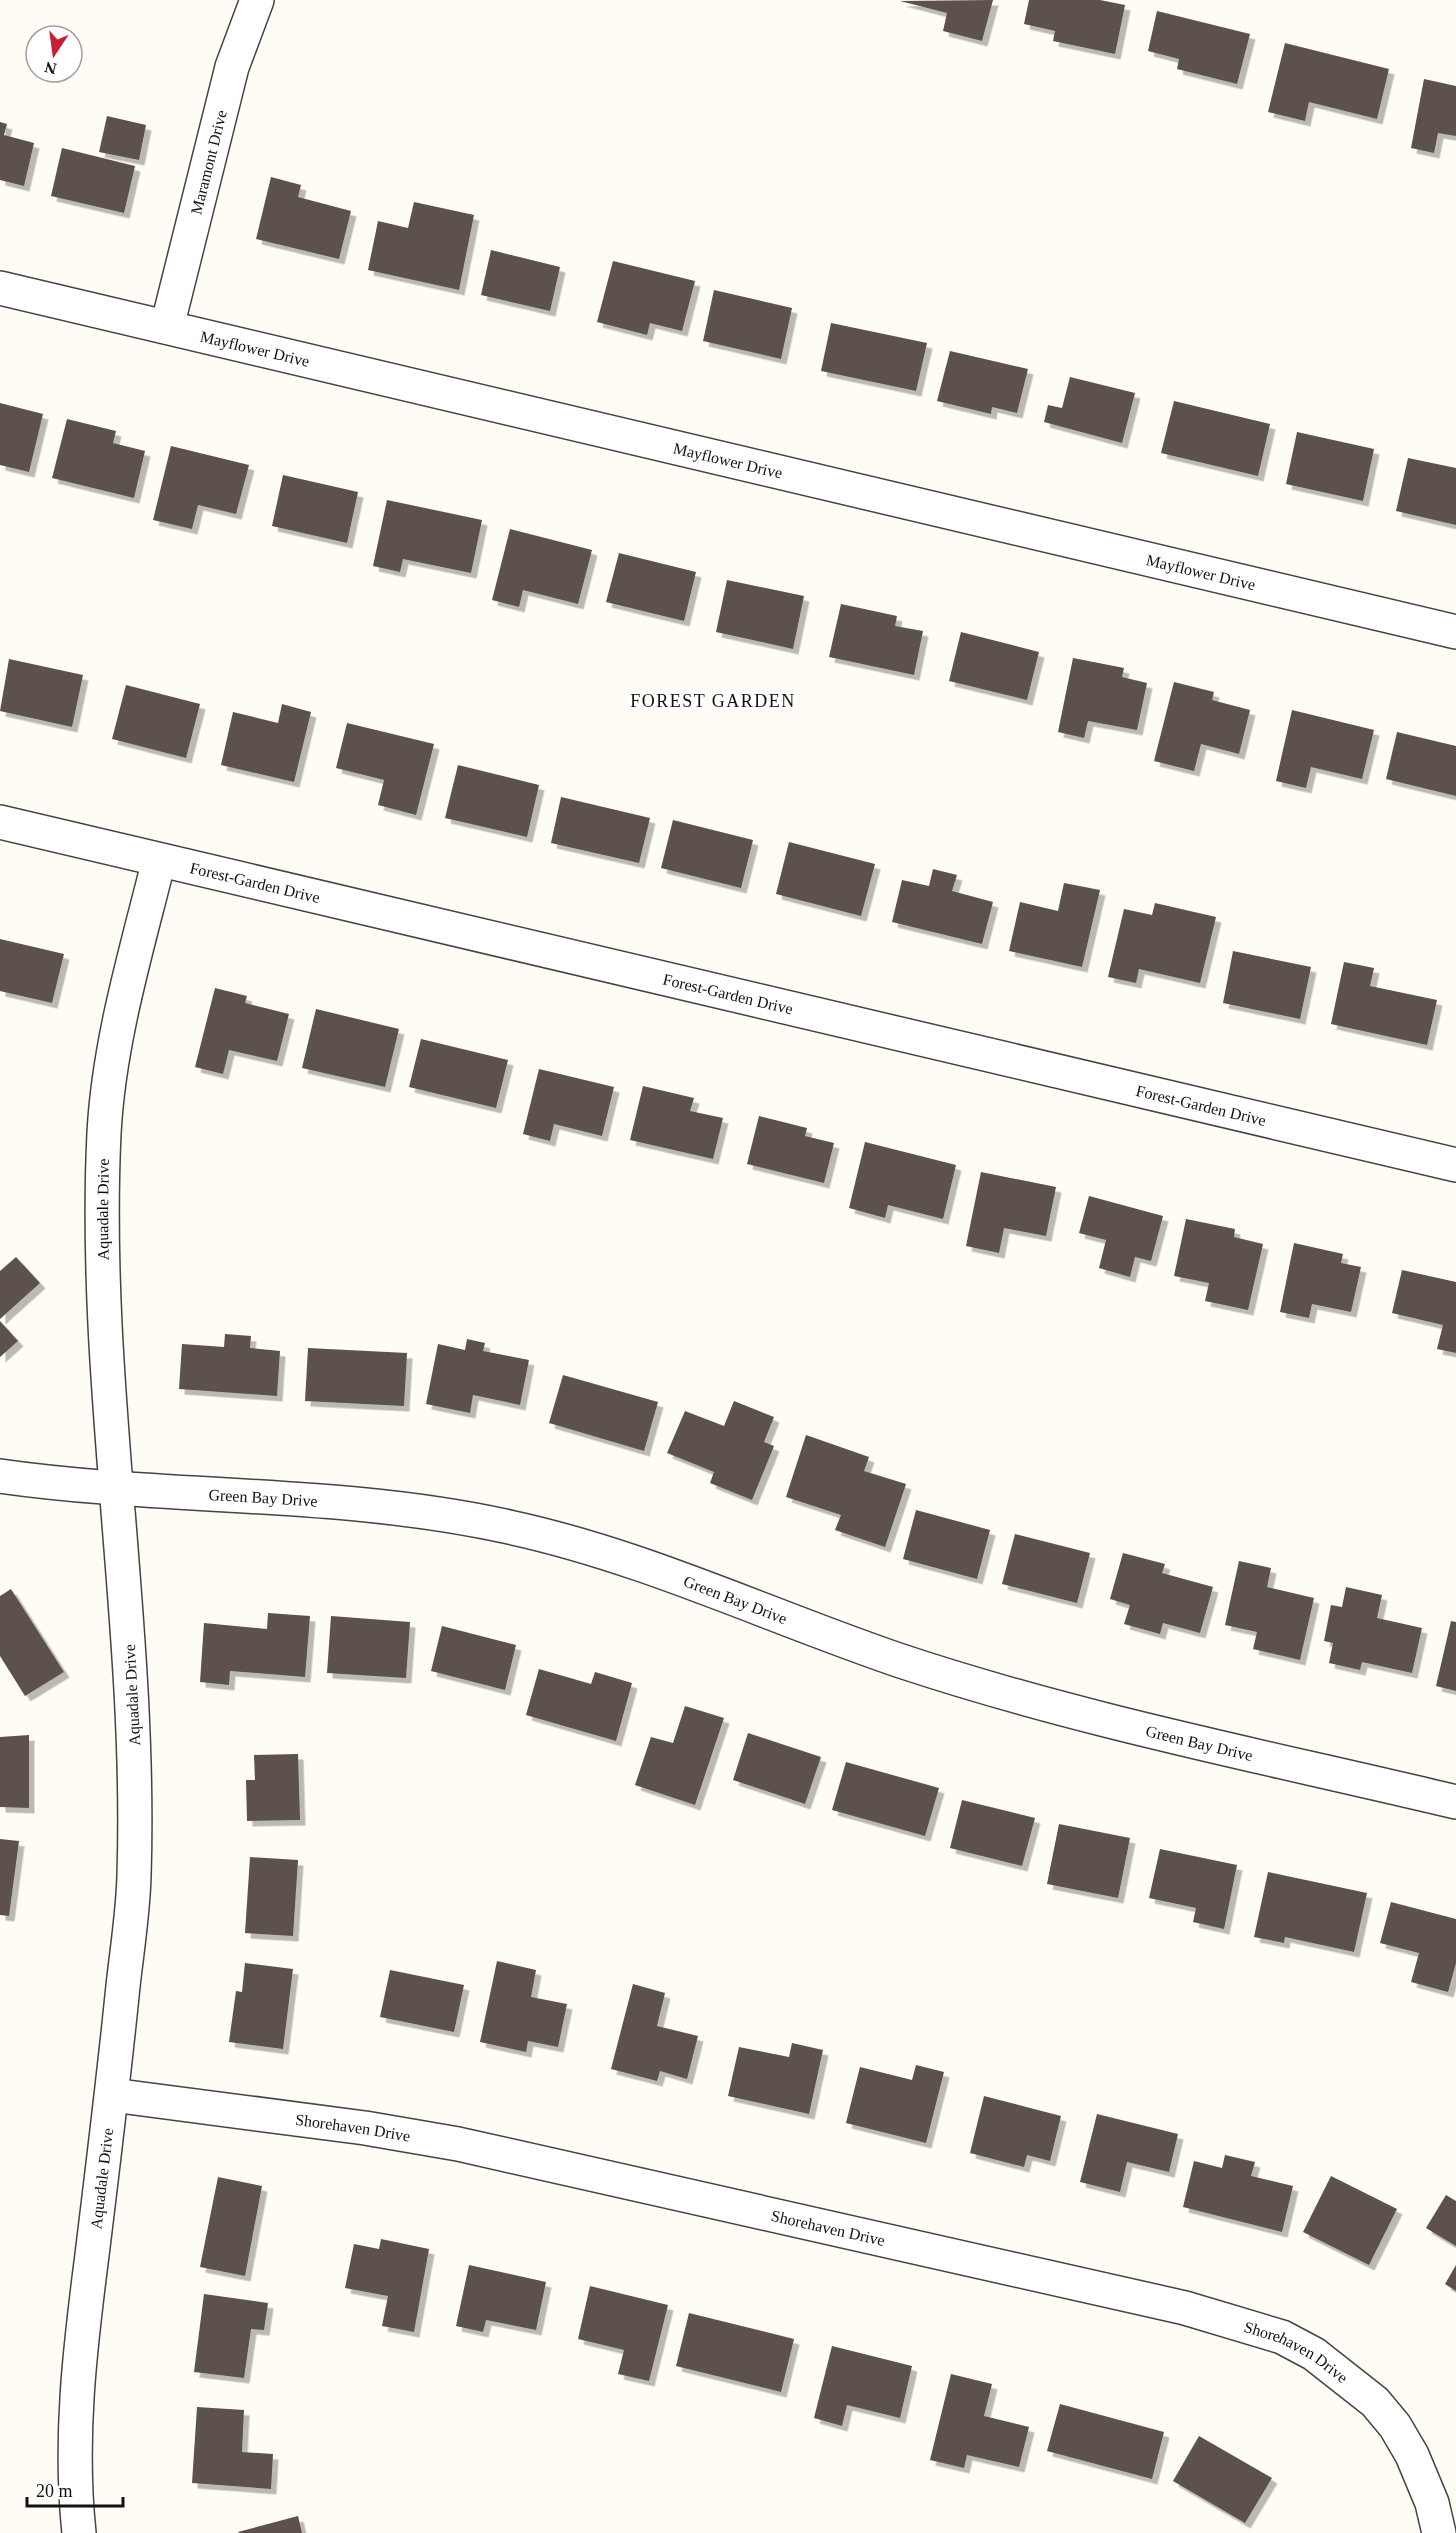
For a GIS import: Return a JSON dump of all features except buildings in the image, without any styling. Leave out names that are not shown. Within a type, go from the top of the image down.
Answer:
[{"type":"street","name":"Maramont Drive","points":[[167,327],[232,68],[257,0]]},
{"type":"street","name":"Mayflower Drive","points":[[0,288],[1456,632]]},
{"type":"street","name":"Forest-Garden Drive","points":[[0,822],[1456,1166]]},
{"type":"street","name":"Aquadale Drive","points":[[79,2533],[74,2491],[74,2427],[80,2348],[112,2095],[134,1883],[136,1784],[132,1686],[105,1339],[102,1246],[104,1130],[112,1058],[159,860]]},
{"type":"street","name":"Green Bay Drive","points":[[0,1476],[390,1508],[454,1516],[513,1527],[617,1558],[901,1661],[1053,1706],[1456,1802]]},
{"type":"street","name":"Shorehaven Drive","points":[[112,2095],[365,2128],[458,2145],[1185,2308],[1282,2337],[1314,2354],[1349,2381],[1375,2402],[1395,2426],[1412,2455],[1432,2503],[1439,2533]]},
{"type":"district","name":"FOREST GARDEN","points":[[713,701]]}]
